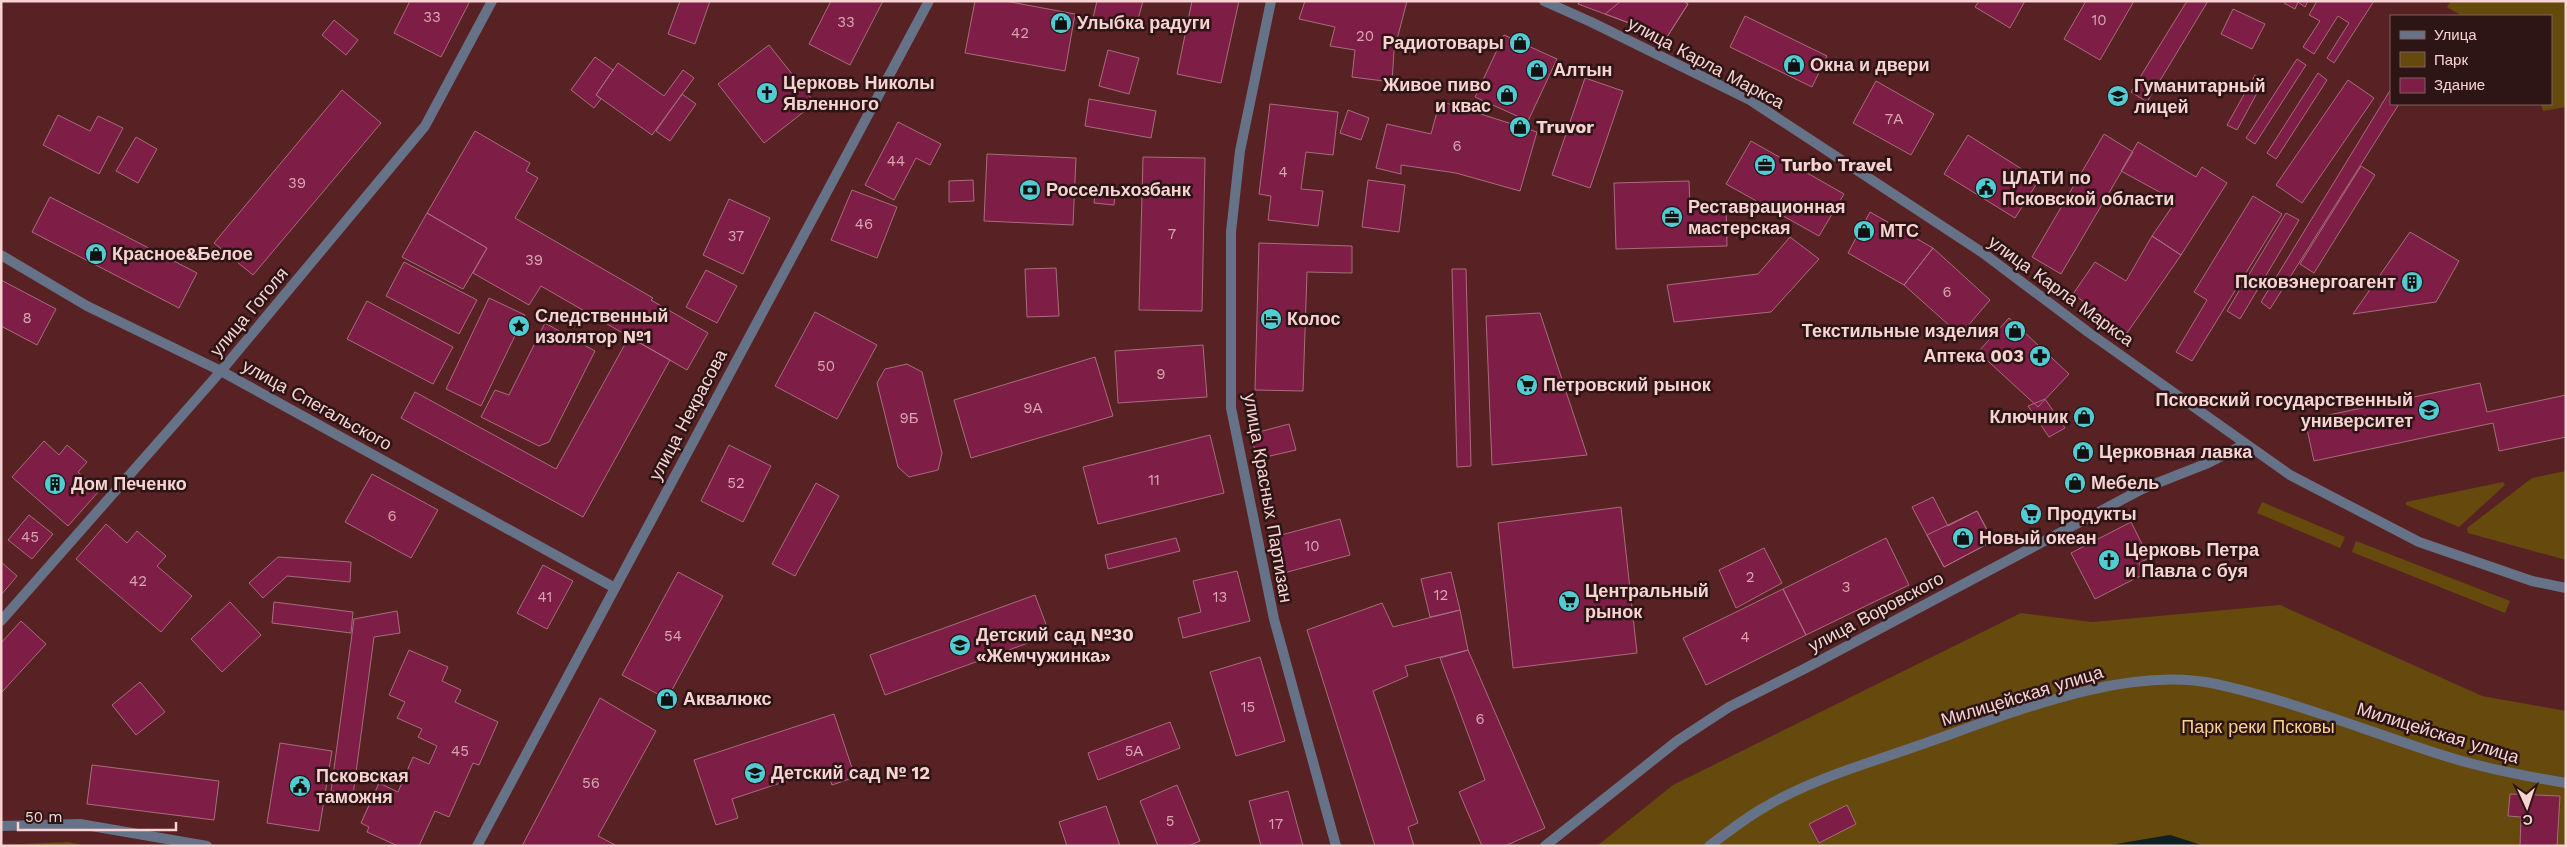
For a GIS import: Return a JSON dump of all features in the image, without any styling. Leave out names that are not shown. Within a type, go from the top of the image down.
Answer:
[{"type":"street","name":"улица Гоголя","points":[[1,621],[221,371],[425,126],[492,1]]},
{"type":"street","name":"улица Некрасова","points":[[477,846],[929,1]]},
{"type":"street","name":"улица Красных Партизан","points":[[1271,1],[1240,150],[1231,232],[1231,408],[1274,619],[1336,846]]},
{"type":"street","name":"улица Карла Маркса","points":[[1544,1],[1592,22],[1750,100],[1983,254],[2088,332],[2290,475],[2419,542],[2532,581],[2566,588]]},
{"type":"street","name":"улица Спегальского","points":[[1,254],[88,306],[221,371],[614,588]]},
{"type":"street","name":"улица Воровского","points":[[1546,846],[1677,741],[1729,707],[2142,489],[2208,463],[2245,444]]},
{"type":"street","name":"Милицейская улица","points":[[1709,846],[1765,806],[1824,778],[2078,692],[2138,682],[2166,680],[2214,684],[2307,709],[2443,756],[2514,775],[2566,783]]},
{"type":"street","points":[[1,826],[80,824],[207,846]]},
{"type":"green space","points":[[2451,1],[2566,1],[2566,107],[2543,111],[2541,105],[2552,105],[2552,15],[2460,15],[2447,7]]},
{"type":"green space","points":[[2566,471],[2566,560],[2468,533],[2467,528],[2532,478]]},
{"type":"green space","points":[[2503,482],[2505,485],[2459,527],[2406,505],[2406,502]]},
{"type":"green space","points":[[2262,502],[2345,537],[2340,548],[2257,513]]},
{"type":"green space","points":[[2356,541],[2510,601],[2505,613],[2352,552]]},
{"type":"green space","name":"Парк реки Псковы","points":[[2280,605],[2482,696],[2566,711],[2566,846],[2204,846],[2170,835],[2105,846],[1597,846],[1673,785],[2021,613],[2092,622]]},
{"type":"green space","points":[[68,842],[87,846],[1,846],[1,845]]},
{"type":"water","points":[[2170,835],[2204,846],[2105,846]]},
{"type":"building","points":[[410,1],[470,1],[441,57],[394,33]]},
{"type":"building","points":[[680,1],[710,1],[695,44],[668,34]]},
{"type":"building","points":[[831,1],[883,1],[850,65],[809,44]]},
{"type":"building","points":[[975,1],[1005,1],[1075,14],[1065,71],[965,53]]},
{"type":"building","points":[[1097,1],[1143,1],[1135,30],[1093,18]]},
{"type":"building","points":[[1192,1],[1239,1],[1221,83],[1177,74]]},
{"type":"building","points":[[1305,1],[1407,1],[1394,51],[1392,82],[1352,77],[1355,50],[1330,46],[1335,27],[1299,19]]},
{"type":"building","points":[[1580,1],[1684,1],[1688,4],[1667,37],[1578,4]]},
{"type":"building","points":[[1621,1],[1684,1],[1688,4],[1667,37],[1605,14]]},
{"type":"building","points":[[1979,1],[2025,1],[2010,28],[1975,7]]},
{"type":"building","points":[[2086,1],[2134,1],[2100,60],[2064,39]]},
{"type":"building","points":[[2187,1],[2208,1],[2147,102],[2131,92]]},
{"type":"building","points":[[2285,1],[2308,1],[2305,7],[2298,2],[2295,9],[2284,3]]},
{"type":"building","points":[[2317,1],[2374,1],[2334,63],[2327,58],[2349,23],[2338,16],[2314,54],[2303,47],[2320,21],[2309,15]]},
{"type":"building","points":[[2233,9],[2265,24],[2252,49],[2221,34]]},
{"type":"building","points":[[1745,16],[1827,56],[1812,87],[1730,47]]},
{"type":"building","points":[[334,20],[358,40],[346,55],[322,35]]},
{"type":"building","points":[[1504,35],[1557,59],[1528,121],[1475,97]]},
{"type":"building","name":"Церковь Николы Явленного","points":[[769,45],[815,103],[764,143],[718,84]]},
{"type":"building","points":[[1108,50],[1139,58],[1129,94],[1099,86]]},
{"type":"building","points":[[595,57],[613,70],[596,95],[601,99],[594,108],[571,90]]},
{"type":"building","points":[[2297,59],[2306,65],[2255,144],[2246,138]]},
{"type":"building","points":[[618,63],[664,96],[683,70],[694,78],[652,135],[596,95]]},
{"type":"building","points":[[2318,73],[2327,80],[2276,159],[2267,153]]},
{"type":"building","points":[[2255,75],[2264,80],[2237,130],[2227,125]]},
{"type":"building","points":[[1585,78],[1623,91],[1590,188],[1552,175]]},
{"type":"building","points":[[2348,80],[2374,98],[2302,203],[2276,185]]},
{"type":"building","points":[[1876,81],[1934,114],[1911,155],[1853,123]]},
{"type":"building","points":[[342,90],[381,123],[253,275],[214,243]]},
{"type":"building","points":[[2390,91],[2390,105],[2398,105],[2270,309],[2261,302]]},
{"type":"building","points":[[682,94],[696,104],[670,141],[656,131]]},
{"type":"building","points":[[1089,99],[1156,111],[1151,138],[1085,126]]},
{"type":"building","points":[[1440,101],[1537,132],[1520,191],[1456,173],[1401,165],[1401,174],[1376,168],[1387,124],[1431,134]]},
{"type":"building","points":[[1270,104],[1338,112],[1333,155],[1306,152],[1301,189],[1323,191],[1318,226],[1268,220],[1271,196],[1259,194]]},
{"type":"building","points":[[1348,110],[1369,118],[1361,140],[1340,133]]},
{"type":"building","points":[[58,115],[90,131],[98,116],[123,128],[99,174],[43,145]]},
{"type":"building","points":[[898,122],[941,144],[930,165],[916,158],[894,200],[865,185]]},
{"type":"building","points":[[475,131],[530,163],[526,171],[538,178],[515,218],[653,298],[651,300],[708,333],[687,370],[541,286],[529,305],[473,273],[487,248],[427,213]]},
{"type":"building","points":[[2104,134],[2133,152],[2061,274],[2032,257]]},
{"type":"building","points":[[1968,135],[2039,180],[2015,218],[1944,174]]},
{"type":"building","points":[[136,137],[157,149],[138,183],[116,171]]},
{"type":"building","points":[[1751,141],[1844,194],[1819,236],[1726,184]]},
{"type":"building","points":[[2138,142],[2196,177],[2202,167],[2227,183],[2181,255],[2152,236],[2176,201],[2121,171]]},
{"type":"building","name":"Россельхозбанк","points":[[987,154],[1076,158],[1073,225],[984,221]]},
{"type":"building","points":[[1143,157],[1205,158],[1202,311],[1139,310]]},
{"type":"building","points":[[2361,166],[2375,175],[2314,273],[2300,264]]},
{"type":"building","points":[[973,180],[974,201],[949,202],[949,181]]},
{"type":"building","points":[[1368,180],[1405,185],[1399,232],[1362,227]]},
{"type":"building","points":[[1689,181],[1690,206],[1726,205],[1727,246],[1616,249],[1614,183]]},
{"type":"building","points":[[1096,185],[1116,187],[1114,205],[1094,203]]},
{"type":"building","points":[[852,190],[897,207],[877,258],[831,240]]},
{"type":"building","points":[[2253,196],[2282,214],[2192,361],[2176,352],[2207,300],[2194,292]]},
{"type":"building","points":[[50,197],[197,273],[179,308],[32,232]]},
{"type":"building","points":[[729,199],[770,218],[743,274],[703,255]]},
{"type":"building","points":[[1870,212],[1933,248],[1904,285],[1848,253]]},
{"type":"building","points":[[427,213],[487,248],[463,289],[402,257]]},
{"type":"building","points":[[2286,213],[2299,220],[2240,319],[2227,311]]},
{"type":"building","name":"Псковэнергоагент","points":[[2410,232],[2459,261],[2436,302],[2353,314]]},
{"type":"building","points":[[2152,236],[2181,255],[2127,333],[2073,294],[2095,262],[2126,281]]},
{"type":"building","points":[[1790,237],[1819,259],[1771,312],[1674,322],[1667,285],[1758,274]]},
{"type":"building","points":[[1259,243],[1352,246],[1352,273],[1307,272],[1303,391],[1255,390]]},
{"type":"building","points":[[1933,248],[1990,300],[1960,335],[1904,285]]},
{"type":"building","points":[[404,262],[477,300],[459,334],[386,296]]},
{"type":"building","points":[[1056,268],[1059,316],[1027,317],[1025,269]]},
{"type":"building","points":[[1452,269],[1466,269],[1471,466],[1457,467]]},
{"type":"building","points":[[706,270],[737,286],[717,323],[686,307]]},
{"type":"building","points":[[1,280],[56,309],[37,345],[1,326]]},
{"type":"building","points":[[489,298],[525,315],[481,406],[446,389]]},
{"type":"building","points":[[367,301],[453,347],[433,384],[347,339]]},
{"type":"building","points":[[815,312],[877,345],[837,419],[775,386]]},
{"type":"building","name":"Петровский рынок","points":[[1540,313],[1587,455],[1492,465],[1486,316]]},
{"type":"building","points":[[2009,318],[2069,374],[2038,407],[1978,352]]},
{"type":"building","points":[[545,323],[595,351],[549,442],[539,446],[481,417],[495,390],[509,395]]},
{"type":"building","points":[[629,337],[670,360],[583,517],[401,418],[415,392],[556,469]]},
{"type":"building","points":[[1203,345],[1207,397],[1118,403],[1115,351]]},
{"type":"building","points":[[1095,357],[1113,416],[971,458],[954,400]]},
{"type":"building","points":[[907,364],[922,372],[942,453],[938,470],[909,477],[898,467],[877,383],[885,369]]},
{"type":"building","points":[[2480,383],[2487,412],[2566,395],[2566,437],[2499,451],[2493,423],[2314,461],[2305,420]]},
{"type":"building","points":[[2045,399],[2065,428],[2049,437],[2028,406]]},
{"type":"building","points":[[1289,424],[1296,450],[1257,459],[1251,434]]},
{"type":"building","points":[[1210,435],[1224,493],[1098,524],[1083,467]]},
{"type":"building","name":"Дом Печенко","points":[[44,441],[59,455],[67,445],[87,462],[78,472],[99,491],[68,526],[12,477]]},
{"type":"building","points":[[729,445],[771,466],[743,522],[701,501]]},
{"type":"building","points":[[372,474],[438,510],[411,558],[345,522]]},
{"type":"building","points":[[816,483],[839,496],[795,576],[772,564]]},
{"type":"building","points":[[1933,497],[1948,526],[1977,511],[1993,541],[1944,567],[1912,507]]},
{"type":"building","name":"Центральный рынок","points":[[1621,507],[1637,653],[1513,668],[1498,523]]},
{"type":"building","points":[[1977,511],[1993,541],[1944,567],[1927,535]]},
{"type":"building","points":[[29,515],[53,534],[32,559],[8,540]]},
{"type":"building","points":[[1340,519],[1350,555],[1284,573],[1274,537]]},
{"type":"building","name":"Церковь Петра и Павла с буя","points":[[2131,522],[2149,558],[2139,563],[2144,574],[2095,599],[2071,553]]},
{"type":"building","points":[[106,524],[127,543],[137,531],[166,556],[157,566],[192,596],[161,632],[76,559]]},
{"type":"building","points":[[1176,538],[1180,551],[1108,569],[1105,555]]},
{"type":"building","points":[[1886,538],[1909,585],[1806,635],[1783,589]]},
{"type":"building","points":[[1764,548],[1782,583],[1736,608],[1719,570]]},
{"type":"building","points":[[278,557],[351,562],[350,582],[287,576],[263,598],[249,583]]},
{"type":"building","points":[[1,562],[17,576],[1,595]]},
{"type":"building","points":[[543,565],[573,581],[547,629],[517,613]]},
{"type":"building","points":[[1237,571],[1250,621],[1183,638],[1178,618],[1201,612],[1193,581]]},
{"type":"building","points":[[678,572],[723,596],[667,699],[622,675]]},
{"type":"building","points":[[1451,572],[1460,610],[1430,617],[1421,579]]},
{"type":"building","points":[[1783,589],[1806,635],[1706,685],[1683,638]]},
{"type":"building","name":"Детский сад №30 «Жемчужинка»","points":[[1035,595],[1050,635],[885,695],[870,655]]},
{"type":"building","points":[[230,602],[261,635],[222,672],[191,639]]},
{"type":"building","points":[[274,602],[353,612],[351,633],[272,623]]},
{"type":"building","points":[[1382,603],[1393,627],[1460,610],[1468,650],[1405,666],[1408,676],[1373,691],[1418,823],[1408,827],[1414,846],[1375,846],[1307,630]]},
{"type":"building","points":[[397,611],[400,633],[374,637],[353,795],[331,791],[354,619]]},
{"type":"building","points":[[21,621],[46,644],[1,693],[1,643]]},
{"type":"building","points":[[409,650],[448,667],[442,681],[461,690],[455,702],[498,722],[479,765],[473,763],[449,817],[435,811],[419,846],[398,846],[367,832],[369,827],[361,823],[379,783],[398,792],[413,757],[429,764],[437,746],[418,737],[422,729],[397,718],[405,702],[389,695]]},
{"type":"building","points":[[1468,650],[1545,828],[1505,846],[1482,846],[1459,792],[1485,780],[1440,658]]},
{"type":"building","points":[[1260,657],[1285,741],[1236,756],[1210,672]]},
{"type":"building","points":[[140,682],[165,712],[136,735],[112,705]]},
{"type":"building","points":[[600,698],[656,731],[598,836],[617,846],[522,846]]},
{"type":"building","name":"Детский сад № 12","points":[[834,714],[855,777],[832,785],[826,768],[732,799],[738,818],[716,825],[694,760]]},
{"type":"building","points":[[1170,722],[1180,748],[1098,780],[1088,753]]},
{"type":"building","points":[[280,743],[332,751],[319,831],[267,823]]},
{"type":"building","points":[[92,765],[219,781],[214,820],[87,804]]},
{"type":"building","points":[[1177,785],[1200,841],[1188,846],[1158,846],[1140,801]]},
{"type":"building","points":[[1288,791],[1303,846],[1261,846],[1249,801]]},
{"type":"building","points":[[2510,794],[2560,796],[2557,846],[2520,846],[2521,817],[2508,816]]},
{"type":"building","points":[[1847,805],[1856,824],[1819,843],[1809,824]]},
{"type":"building","points":[[1106,806],[1120,846],[1067,846],[1059,822]]},
{"type":"place","name":"Улыбка радуги","points":[[1061,23]]},
{"type":"place","name":"Радиотовары","points":[[1520,43]]},
{"type":"place","name":"Окна и двери","points":[[1794,65]]},
{"type":"place","name":"Алтын","points":[[1537,70]]},
{"type":"place","name":"Церковь Николы Явленного","points":[[767,93]]},
{"type":"place","name":"Живое пиво и квас","points":[[1507,95]]},
{"type":"place","name":"Гуманитарный лицей","points":[[2118,96]]},
{"type":"place","name":"Truvor","points":[[1520,127]]},
{"type":"place","name":"Turbo Travel","points":[[1765,165]]},
{"type":"place","name":"ЦЛАТИ по Псковской области","points":[[1986,188]]},
{"type":"place","name":"Россельхозбанк","points":[[1030,190]]},
{"type":"place","name":"Реставрационная мастерская","points":[[1672,217]]},
{"type":"place","name":"МТС","points":[[1864,231]]},
{"type":"place","name":"Красное&Белое","points":[[96,254]]},
{"type":"place","name":"Псковэнергоагент","points":[[2412,282]]},
{"type":"place","name":"Колос","points":[[1271,319]]},
{"type":"place","name":"Следственный изолятор №1","points":[[519,326]]},
{"type":"place","name":"Текстильные изделия","points":[[2015,331]]},
{"type":"place","name":"Аптека 003","points":[[2040,356]]},
{"type":"place","name":"Петровский рынок","points":[[1527,385]]},
{"type":"place","name":"Псковский государственный университет","points":[[2429,410]]},
{"type":"place","name":"Ключник","points":[[2084,417]]},
{"type":"place","name":"Церковная лавка","points":[[2083,452]]},
{"type":"place","name":"Мебель","points":[[2075,483]]},
{"type":"place","name":"Дом Печенко","points":[[55,484]]},
{"type":"place","name":"Продукты","points":[[2031,514]]},
{"type":"place","name":"Новый океан","points":[[1963,538]]},
{"type":"place","name":"Церковь Петра и Павла с буя","points":[[2109,560]]},
{"type":"place","name":"Центральный рынок","points":[[1569,601]]},
{"type":"place","name":"Детский сад №30 «Жемчужинка»","points":[[960,645]]},
{"type":"place","name":"Аквалюкс","points":[[667,699]]},
{"type":"place","name":"Детский сад № 12","points":[[755,773]]},
{"type":"place","name":"Псковская таможня","points":[[300,786]]}]
